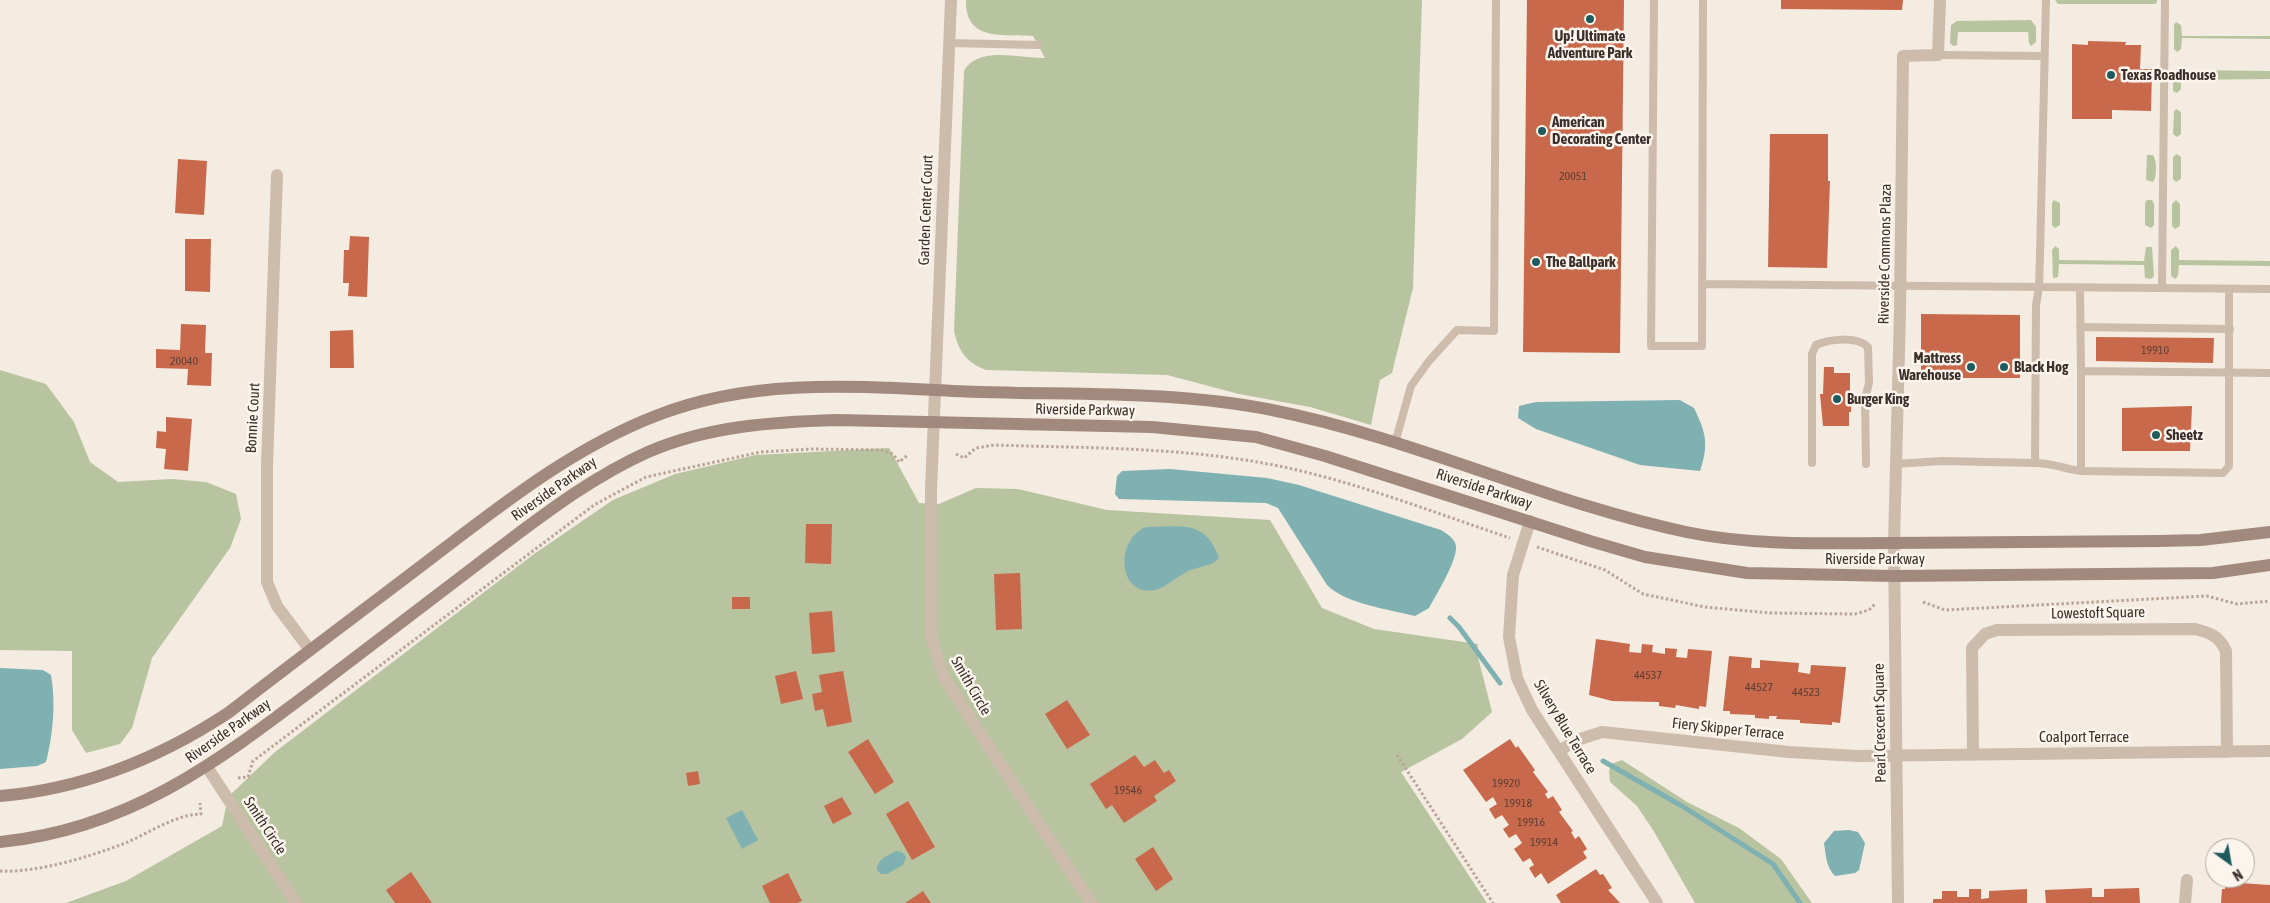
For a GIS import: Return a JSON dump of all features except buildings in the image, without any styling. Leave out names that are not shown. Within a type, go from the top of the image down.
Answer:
[{"type":"main road","name":"Riverside Parkway","points":[[0,796],[68,785],[130,766],[189,738],[228,712],[549,472],[586,448],[664,412],[738,394],[780,388],[832,386],[1206,400],[1300,416],[1395,443],[1529,487],[1688,532],[1769,541],[1894,543],[2193,540],[2270,532]]},
{"type":"main road","name":"Riverside Parkway","points":[[0,842],[84,825],[164,792],[207,766],[274,718],[581,488],[650,452],[687,438],[731,427],[787,421],[837,420],[1152,427],[1256,437],[1325,456],[1645,557],[1719,570],[1778,575],[1894,576],[2213,573],[2270,565]]},
{"type":"street","name":"Garden Center Court","points":[[935,422],[951,0]]},
{"type":"street","points":[[1938,55],[1940,0]]},
{"type":"street","name":"Riverside Commons Plaza","points":[[1894,543],[1898,443],[1903,56],[1938,55]]},
{"type":"street","name":"Bonnie Court","points":[[277,175],[267,466],[267,582],[277,606],[310,650]]},
{"type":"street","name":"Smith Circle","points":[[935,422],[931,490],[930,608],[931,636],[937,659],[949,686],[1091,903]]},
{"type":"street","name":"Silvery Blue Terrace","points":[[1530,521],[1513,575],[1510,602],[1509,637],[1517,678],[1532,710],[1657,903]]},
{"type":"street","name":"Pearl Crescent Square","points":[[1894,543],[1898,903]]},
{"type":"street","name":"Lowestoft Square","points":[[1973,754],[1972,648],[1984,634],[1997,630],[2195,629],[2209,632],[2220,638],[2226,652],[2227,752]]},
{"type":"street","name":"Fiery Skipper Terrace","points":[[1559,751],[1577,740],[1602,732],[1823,755],[1897,755]]},
{"type":"street","name":"Coalport Terrace","points":[[1897,755],[2270,752]]},
{"type":"street","name":"Smith Circle","points":[[207,766],[296,903]]},
{"type":"street","points":[[2185,903],[2187,880]]},
{"type":"lane","points":[[1395,443],[1411,386],[1429,361],[1457,330],[1494,331],[1496,0]]},
{"type":"lane","points":[[1654,0],[1651,346],[1702,346],[1703,0]]},
{"type":"lane","points":[[2035,463],[2036,305],[2039,288],[2043,56],[2046,0]]},
{"type":"lane","points":[[2162,288],[2165,0]]},
{"type":"lane","points":[[950,43],[1038,45]]},
{"type":"lane","points":[[1938,55],[2043,56]]},
{"type":"lane","points":[[1702,284],[2270,289]]},
{"type":"lane","points":[[2080,288],[2082,471]]},
{"type":"lane","points":[[1896,464],[1942,461],[2052,463],[2065,470],[2082,471],[2223,473],[2229,466],[2229,288]]},
{"type":"lane","points":[[2080,327],[2230,329]]},
{"type":"lane","points":[[1812,463],[1812,354],[1816,345],[1824,341],[1856,341],[1868,346],[1869,384],[1865,398],[1866,464]]},
{"type":"lane","points":[[2081,372],[2270,373]]},
{"type":"path","points":[[956,454],[964,458],[976,448],[994,445],[1158,450],[1264,463],[1364,489],[1605,570],[1643,594],[1705,606],[1770,613],[1855,614],[1869,610],[1876,603]]},
{"type":"path","points":[[238,778],[248,777],[253,762],[264,752],[594,505],[646,477],[762,452],[812,449],[882,450],[893,454],[899,462],[908,455]]},
{"type":"path","points":[[1923,602],[1945,610],[2198,596],[2207,596],[2237,604],[2270,601]]},
{"type":"path","points":[[1397,755],[1494,903]]},
{"type":"path","points":[[0,871],[13,871],[72,860],[122,844],[181,817],[201,814],[200,803]]},
{"type":"green space","points":[[966,0],[1422,0],[1413,288],[1392,373],[1380,380],[1371,425],[1310,407],[1239,394],[1167,375],[986,370],[968,360],[958,345],[954,331],[964,71],[971,63],[980,58],[990,56],[1045,58],[1033,36],[998,35],[979,29],[972,23],[967,14]]},
{"type":"green space","points":[[2055,0],[2157,0],[2157,2],[2155,4],[2058,4]]},
{"type":"green space","points":[[2031,20],[2036,27],[2036,42],[2031,46],[2028,32],[1958,32],[1957,45],[1953,46],[1950,43],[1951,25],[1957,21]]},
{"type":"green space","points":[[2176,22],[2181,25],[2182,36],[2270,36],[2270,39],[2182,38],[2181,49],[2177,52],[2174,49],[2174,25]]},
{"type":"green space","points":[[2178,70],[2270,71],[2270,79],[2181,80],[2181,89],[2177,93],[2173,91],[2173,76]]},
{"type":"green space","points":[[2176,109],[2181,112],[2181,134],[2177,137],[2173,134],[2174,112]]},
{"type":"green space","points":[[2177,154],[2181,157],[2181,179],[2176,182],[2173,179],[2173,157]]},
{"type":"green space","points":[[2147,155],[2153,155],[2156,164],[2153,182],[2146,180]]},
{"type":"green space","points":[[2054,200],[2060,203],[2060,225],[2055,228],[2052,225],[2052,203]]},
{"type":"green space","points":[[2147,200],[2152,200],[2154,204],[2154,225],[2151,228],[2145,225],[2145,203]]},
{"type":"green space","points":[[2176,200],[2180,204],[2180,226],[2175,229],[2172,226],[2172,204]]},
{"type":"green space","points":[[2055,246],[2059,249],[2059,260],[2144,261],[2146,247],[2152,247],[2154,276],[2151,279],[2145,278],[2144,265],[2059,264],[2058,277],[2053,278],[2052,250]]},
{"type":"green space","points":[[2176,246],[2179,250],[2179,260],[2270,261],[2270,266],[2179,265],[2178,276],[2175,279],[2171,276],[2171,250]]},
{"type":"green space","points":[[0,370],[46,384],[74,422],[90,462],[118,482],[172,479],[206,482],[236,494],[241,519],[230,548],[152,658],[132,728],[120,744],[86,753],[72,730],[72,651],[0,650]]},
{"type":"green space","points":[[889,448],[919,503],[939,504],[976,488],[1018,489],[1107,510],[1270,520],[1322,608],[1374,629],[1478,644],[1477,653],[1492,712],[1462,739],[1401,772],[1487,903],[66,903],[126,881],[222,826],[228,797],[275,752],[534,554],[613,500],[675,474],[756,455]]},
{"type":"green space","points":[[1622,760],[1687,802],[1739,828],[1781,859],[1812,903],[1695,903],[1637,806],[1610,782],[1609,771],[1611,764]]},
{"type":"water","points":[[1680,400],[1694,408],[1704,432],[1705,453],[1700,471],[1640,465],[1536,429],[1518,418],[1519,406],[1536,402]]},
{"type":"water","points":[[1170,469],[1267,478],[1299,485],[1441,530],[1451,537],[1456,544],[1453,561],[1429,608],[1415,616],[1356,601],[1335,592],[1327,585],[1278,508],[1266,503],[1119,499],[1115,494],[1117,476],[1122,471]]},
{"type":"water","points":[[1146,527],[1181,527],[1199,531],[1213,545],[1219,558],[1209,565],[1188,571],[1159,589],[1142,590],[1133,585],[1127,576],[1125,554],[1129,543],[1136,533]]},
{"type":"water","points":[[0,668],[43,670],[51,675],[53,719],[50,741],[46,762],[37,766],[0,769]]},
{"type":"water","points":[[742,810],[758,840],[742,849],[726,818]]},
{"type":"water","points":[[1849,830],[1858,832],[1865,843],[1859,870],[1855,873],[1835,876],[1828,865],[1824,843],[1834,831]]},
{"type":"water","points":[[896,851],[902,852],[906,857],[903,865],[887,874],[881,874],[877,870],[877,866],[883,858]]},
{"type":"waterway","points":[[1450,618],[1459,627],[1500,683]]},
{"type":"waterway","points":[[1603,761],[1682,806],[1773,864],[1800,903]]},
{"type":"place","name":"Up! Ultimate Adventure Park","points":[[1590,19]]},
{"type":"place","name":"Texas Roadhouse","points":[[2111,75]]},
{"type":"place","name":"American Decorating Center","points":[[1542,131]]},
{"type":"place","name":"The Ballpark","points":[[1536,262]]},
{"type":"place","name":"Mattress Warehouse","points":[[1971,367]]},
{"type":"place","name":"Black Hog","points":[[2004,367]]},
{"type":"place","name":"Burger King","points":[[1837,399]]},
{"type":"place","name":"Sheetz","points":[[2156,435]]}]
